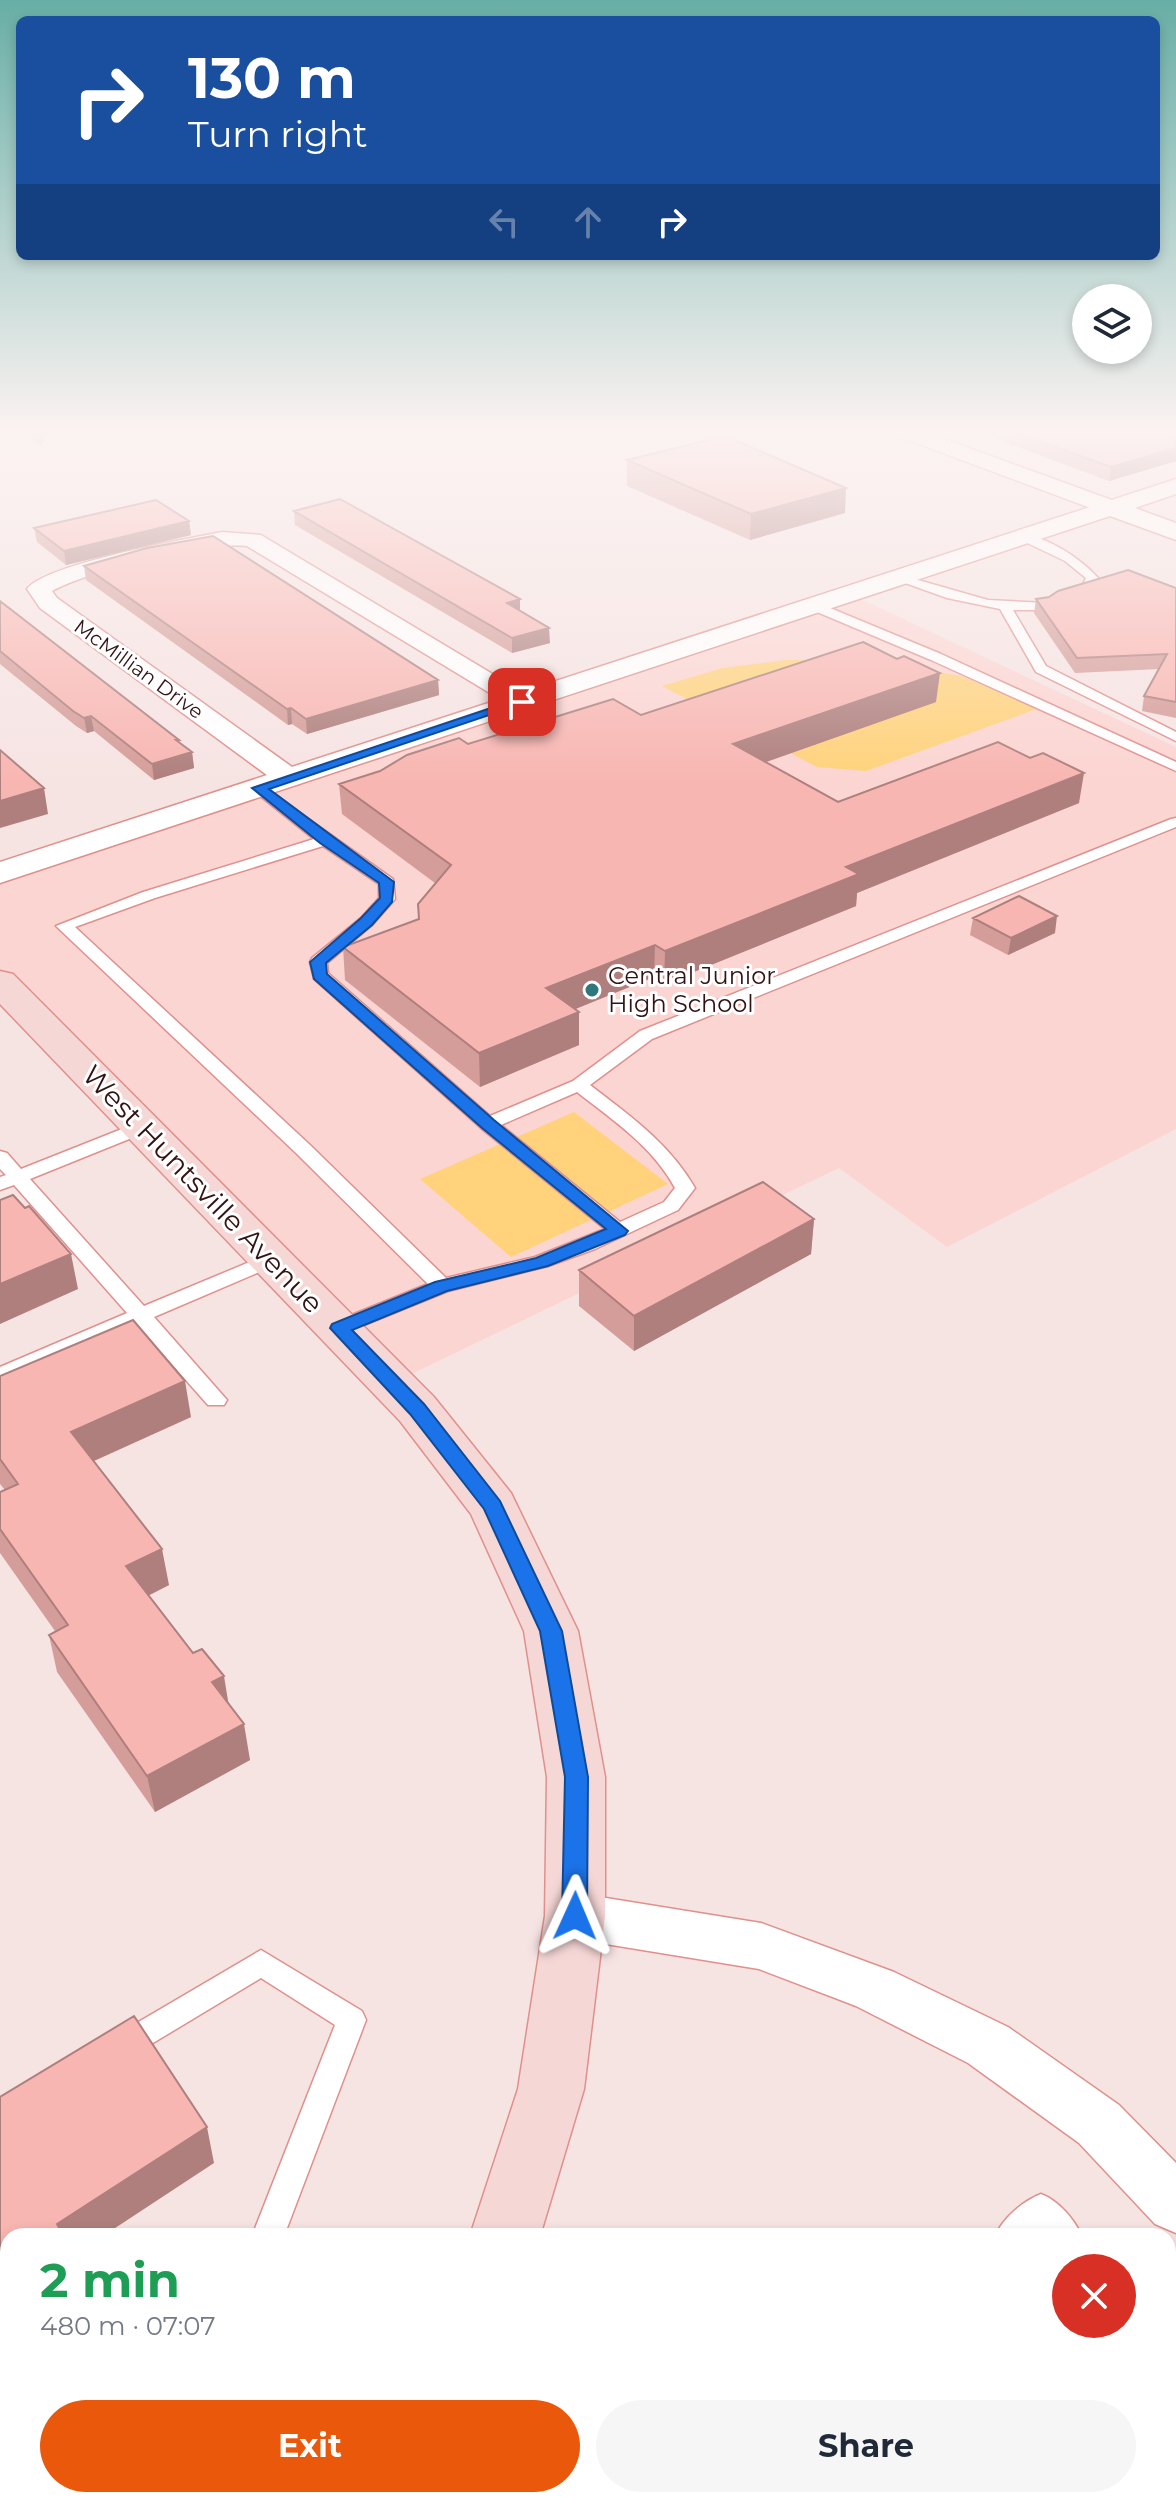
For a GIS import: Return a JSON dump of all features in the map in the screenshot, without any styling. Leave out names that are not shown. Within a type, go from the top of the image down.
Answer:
[{"type":"main road","name":"West Huntsville Avenue","points":[[5,995],[142,1127],[417,1409],[493,1506],[551,1631],[576,1777],[575,1916],[551,2089],[508,2228]]},
{"type":"street","name":"McMillian Drive","points":[[186,548],[63,577],[39,589],[48,603],[289,778]]},
{"type":"street","name":"McMillian Drive","points":[[266,548],[522,702]]},
{"type":"street","points":[[0,873],[989,548]]},
{"type":"street","points":[[575,1916],[761,1946],[875,1989],[988,2045],[1099,2124],[1176,2204]]},
{"type":"lane","points":[[1051,548],[1083,567],[1092,578],[1086,591]]},
{"type":"lane","points":[[901,577],[964,599],[1005,607],[1042,606]]},
{"type":"lane","points":[[814,606],[936,657],[1176,767]]},
{"type":"lane","points":[[1005,607],[1041,669],[1175,736]]},
{"type":"lane","points":[[259,788],[325,840],[387,882],[387,899],[367,921],[318,962],[320,975],[488,1124],[619,1231]]},
{"type":"lane","points":[[488,1124],[579,1085],[646,1035],[1176,822]]},
{"type":"lane","points":[[325,840],[149,895],[64,926],[303,1149],[442,1286]]},
{"type":"lane","points":[[339,1328],[442,1286],[541,1262],[671,1206],[685,1188],[674,1165],[579,1085]]},
{"type":"lane","points":[[9,1181],[142,1127]]},
{"type":"lane","points":[[0,1157],[9,1181],[140,1316],[216,1400]]},
{"type":"lane","points":[[0,1375],[271,1260]]},
{"type":"lane","points":[[105,2056],[261,1963],[352,2020],[271,2228]]},
{"type":"lane","points":[[1020,2228],[1041,2209],[1059,2228]]},
{"type":"shaded area","name":"Central Junior High School","points":[[850,594],[1176,747],[1176,1129],[947,1247],[839,1168],[393,1383],[0,982],[0,873]]},
{"type":"shaded area","points":[[785,660],[872,660],[961,676],[1039,708],[866,771],[817,767],[662,686],[722,668]]},
{"type":"shaded area","points":[[574,1112],[668,1184],[511,1257],[420,1179]]},
{"type":"building","points":[[147,548],[232,548],[438,680],[306,719],[291,708],[287,709],[84,566]]},
{"type":"building","points":[[358,548],[428,548],[520,599],[507,603],[549,628],[512,638]]},
{"type":"building","points":[[1128,570],[1176,588],[1176,702],[1144,696],[1167,654],[1077,658],[1036,599]]},
{"type":"building","points":[[0,601],[192,752],[152,764],[91,716],[84,718],[73,711],[0,651]]},
{"type":"building","points":[[863,642],[897,659],[904,656],[940,673],[733,744],[838,802],[998,742],[1030,758],[1043,753],[1084,773],[846,867],[859,874],[665,951],[655,945],[546,988],[579,1012],[479,1053],[343,947],[419,919],[418,904],[451,865],[339,784],[380,771],[407,755],[459,738],[468,744],[613,699],[641,715]]},
{"type":"building","points":[[0,750],[44,788],[0,801]]},
{"type":"building","points":[[1019,896],[1057,916],[1011,938],[973,918]]},
{"type":"building","points":[[763,1182],[814,1219],[634,1316],[579,1270]]},
{"type":"building","points":[[13,1195],[25,1208],[29,1206],[71,1254],[0,1284],[0,1200]]},
{"type":"building","points":[[133,1320],[185,1381],[71,1432],[162,1549],[126,1566],[193,1653],[202,1649],[224,1676],[212,1682],[244,1724],[147,1776],[49,1635],[68,1625],[0,1529],[0,1492],[18,1484],[0,1459],[0,1376]]},
{"type":"building","points":[[134,2016],[207,2127],[57,2224],[59,2228],[0,2228],[0,2097]]},
{"type":"place","name":"Central Junior High School","points":[[592,990]]},
{"type":"route","points":[[522,702],[259,788],[325,840],[387,882],[387,899],[367,921],[318,962],[320,975],[334,991],[488,1124],[619,1231],[541,1262],[442,1286],[339,1328],[417,1409],[493,1506],[551,1631],[576,1777],[575,1916]]}]
